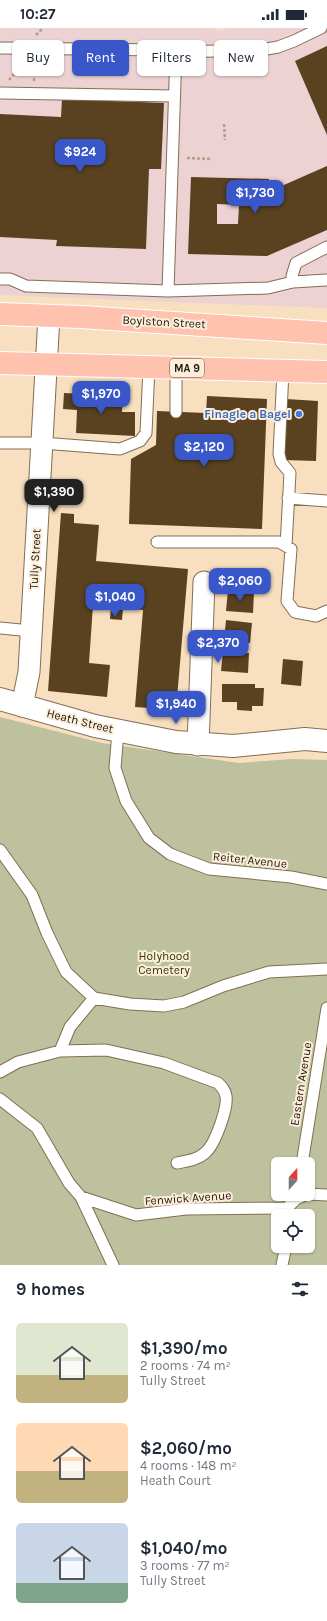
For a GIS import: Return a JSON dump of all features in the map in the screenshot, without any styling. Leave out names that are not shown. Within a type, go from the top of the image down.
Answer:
[{"type":"highway","name":"Boylston Street","points":[[0,314],[327,333]]},
{"type":"highway","name":"MA 9","points":[[0,363],[327,372]]},
{"type":"street","name":"Tully Street","points":[[22,706],[29,674],[49,316]]},
{"type":"street","points":[[198,745],[204,582]]},
{"type":"street","name":"Heath Street","points":[[0,699],[89,725],[198,745],[233,746],[304,739],[327,741]]},
{"type":"lane","points":[[206,52],[243,51],[278,47],[321,28]]},
{"type":"lane","points":[[0,48],[137,50]]},
{"type":"lane","points":[[168,291],[175,76]]},
{"type":"lane","points":[[0,93],[174,96]]},
{"type":"lane","points":[[293,282],[292,276],[296,263],[327,247]]},
{"type":"lane","points":[[0,279],[10,279],[26,286],[168,291],[268,288],[293,282],[327,280]]},
{"type":"lane","points":[[0,443],[42,443],[120,449],[140,441],[146,433],[149,367]]},
{"type":"lane","points":[[176,368],[176,412]]},
{"type":"lane","points":[[283,371],[279,454],[282,462],[290,473],[286,546]]},
{"type":"lane","points":[[288,498],[327,500]]},
{"type":"lane","points":[[157,542],[280,542],[291,549],[287,601],[294,612],[316,616],[327,611]]},
{"type":"lane","points":[[0,628],[31,631]]},
{"type":"lane","name":"Reiter Avenue","points":[[118,731],[115,768],[126,801],[149,838],[170,854],[209,870],[292,877],[327,884]]},
{"type":"lane","points":[[0,850],[32,894],[47,933],[66,972],[94,998],[130,1004],[164,1006],[184,1002],[223,986],[269,972],[327,969]]},
{"type":"lane","points":[[60,1051],[70,1027],[94,998]]},
{"type":"lane","name":"Eastern Avenue","points":[[303,1157],[327,1008]]},
{"type":"lane","points":[[0,1072],[18,1062],[60,1051],[106,1050],[164,1063],[218,1083],[224,1090],[226,1098],[221,1122],[212,1147],[205,1154],[196,1159],[176,1163]]},
{"type":"lane","points":[[0,1099],[37,1128],[68,1183],[81,1197],[113,1265]]},
{"type":"lane","points":[[315,1194],[327,1195]]},
{"type":"lane","name":"Fenwick Avenue","points":[[81,1197],[136,1215],[186,1209],[287,1208],[293,1201]]},
{"type":"lane","points":[[282,1265],[285,1253]]},
{"type":"path","points":[[34,76],[34,87]]},
{"type":"path","points":[[224,124],[225,140]]},
{"type":"path","points":[[187,158],[212,159]]},
{"type":"shaded area","points":[[0,28],[213,28],[219,31],[229,28],[327,28],[327,308],[0,295]]},
{"type":"green space","name":"Holyhood Cemetery","points":[[0,717],[102,743],[239,763],[292,759],[327,760],[327,1265],[0,1265]]},
{"type":"building","points":[[327,46],[327,135],[295,61]]},
{"type":"building","points":[[62,99],[164,103],[161,169],[149,169],[146,249],[56,246],[57,240],[0,237],[0,114],[61,117]]},
{"type":"building","points":[[327,166],[327,230],[267,256],[188,254],[191,177],[269,179],[268,192]],"holes":[[[217,204],[239,205],[238,224],[217,224]]]},
{"type":"building","points":[[64,393],[123,396],[122,412],[135,412],[135,436],[76,433],[77,410],[63,409]]},
{"type":"building","points":[[207,396],[267,399],[262,529],[129,524],[131,459],[156,445],[157,411],[206,413]]},
{"type":"building","points":[[286,399],[318,401],[316,461],[283,460]]},
{"type":"building","points":[[61,513],[74,514],[74,523],[99,525],[96,561],[188,569],[176,710],[135,707],[143,610],[123,608],[122,620],[110,619],[111,607],[93,605],[89,663],[110,665],[107,697],[48,691]]},
{"type":"building","points":[[228,590],[254,592],[253,613],[226,611]]},
{"type":"building","points":[[226,620],[252,623],[250,643],[224,641]]},
{"type":"building","points":[[223,651],[249,653],[248,673],[221,671]]},
{"type":"building","points":[[283,659],[303,661],[301,686],[281,684]]},
{"type":"building","points":[[222,684],[255,684],[255,688],[264,688],[263,706],[252,706],[252,711],[237,710],[237,702],[222,702]]},
{"type":"place","name":"Finagle a Bagel","points":[[299,414]]}]
